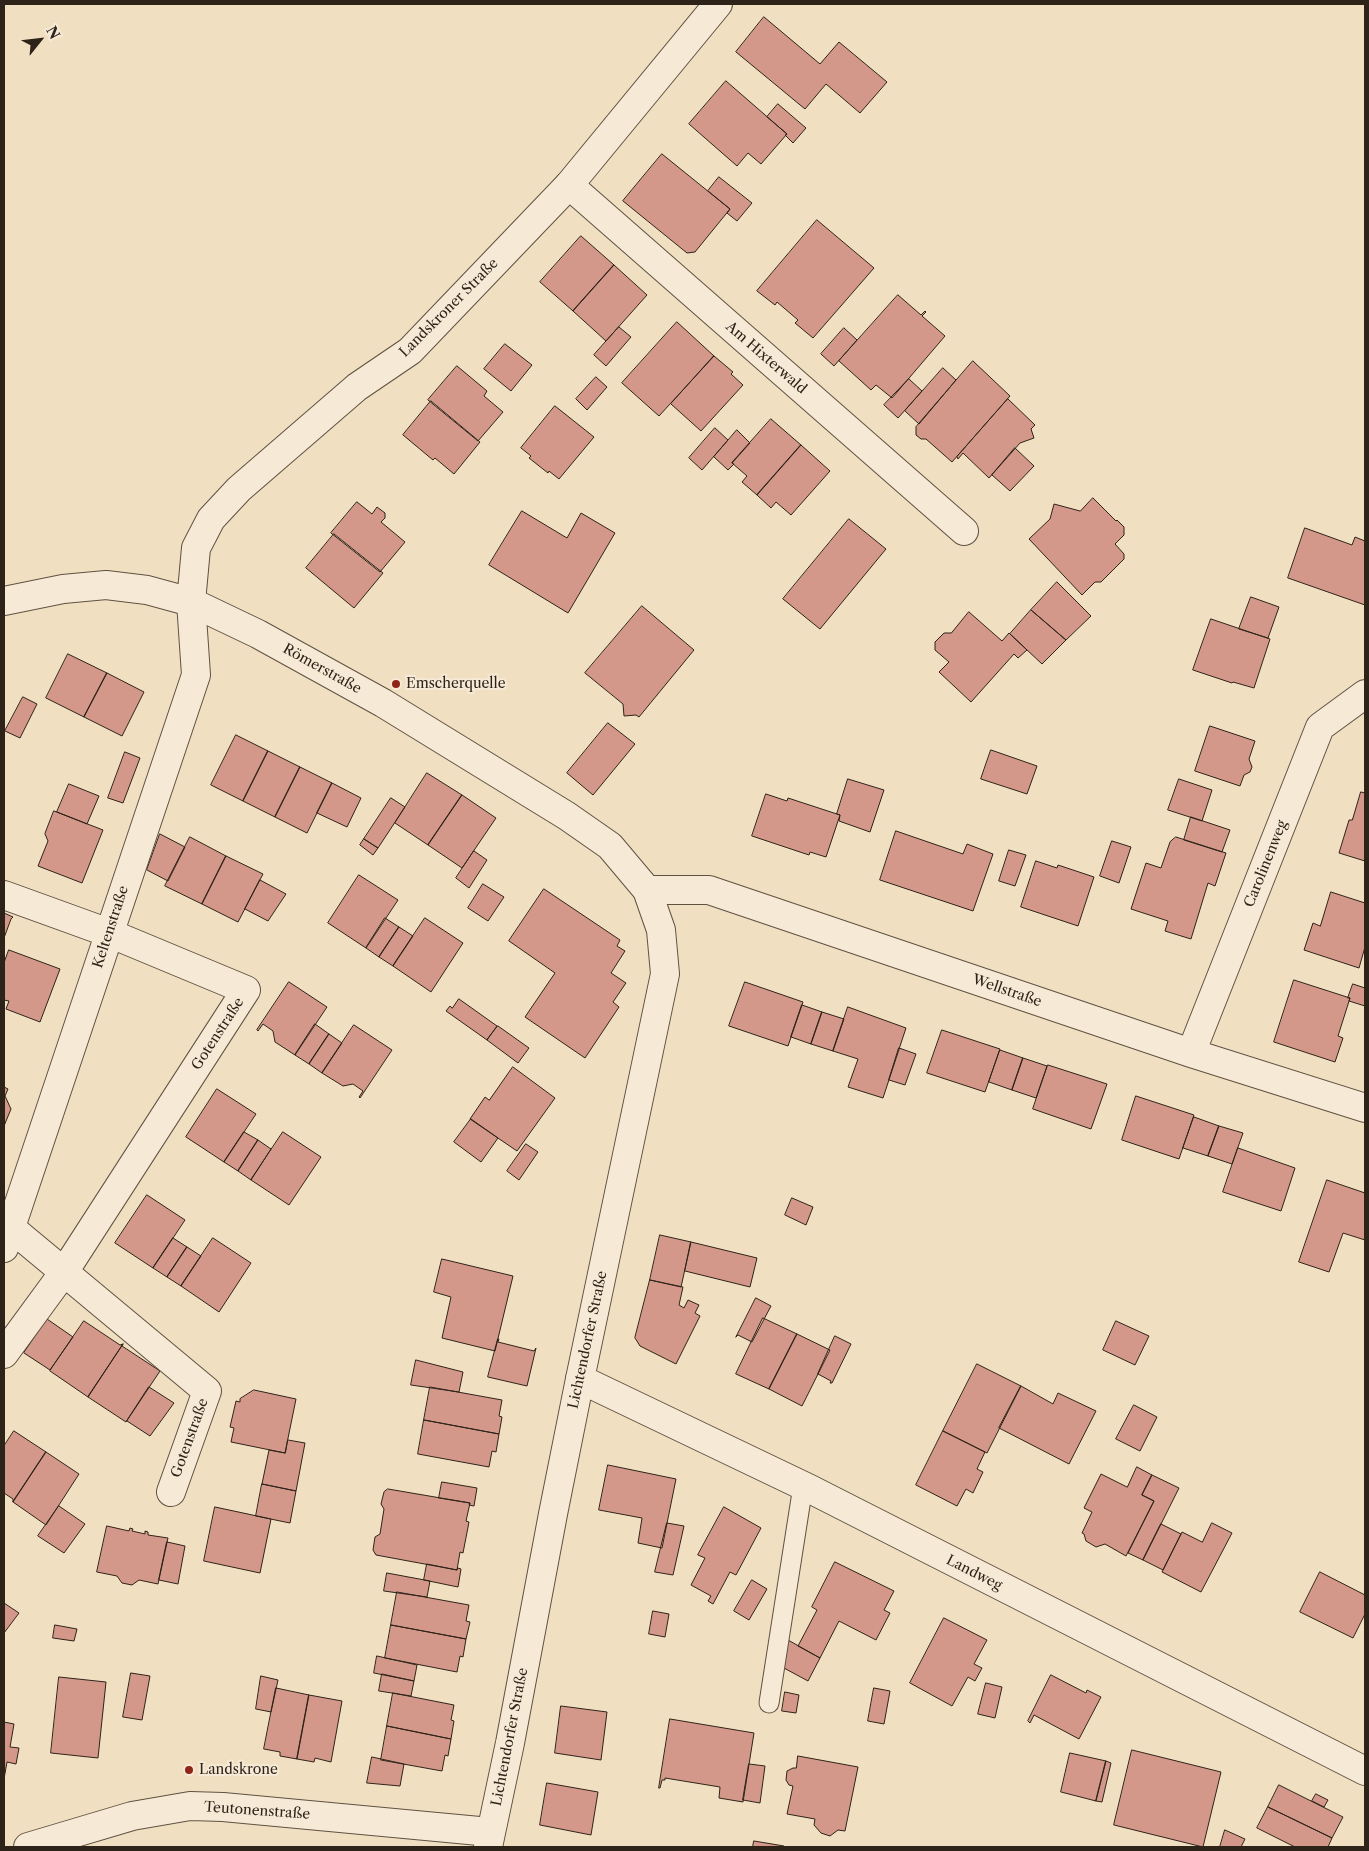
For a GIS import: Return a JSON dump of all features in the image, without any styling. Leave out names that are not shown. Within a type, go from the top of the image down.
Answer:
[{"type":"street","name":"Landskroner Straße","points":[[191,602],[196,548],[211,519],[239,489],[357,387],[410,351],[569,185],[718,4]]},
{"type":"street","name":"Am Hixterwald","points":[[569,185],[964,531]]},
{"type":"street","name":"Römerstraße","points":[[4,601],[63,589],[106,585],[147,590],[191,602],[258,634],[383,703],[568,816],[610,846]]},
{"type":"street","name":"Keltenstraße","points":[[7,1238],[196,674],[191,602]]},
{"type":"street","name":"Carolinenweg","points":[[1191,1053],[1320,727],[1365,694]]},
{"type":"street","name":"Lichtendorfer Straße","points":[[489,1840],[510,1742],[580,1379],[665,974],[661,930],[647,890],[610,846]]},
{"type":"street","name":"Wellstraße","points":[[647,890],[709,890],[1191,1053],[1365,1108]]},
{"type":"street","name":"Gotenstraße","points":[[4,895],[108,934],[246,990],[64,1272],[4,1354]]},
{"type":"street","name":"Gotenstraße","points":[[7,1238],[64,1272],[207,1390],[171,1492]]},
{"type":"street","name":"Landweg","points":[[580,1379],[803,1486],[1365,1771]]},
{"type":"street","name":"Teutonenstraße","points":[[28,1847],[132,1816],[190,1806],[223,1806],[489,1840]]},
{"type":"lane","points":[[769,1703],[803,1486]]},
{"type":"building","points":[[764,17],[820,64],[839,42],[887,82],[860,113],[826,84],[805,109],[736,52]]},
{"type":"building","points":[[726,81],[787,134],[761,164],[748,153],[737,166],[689,124]]},
{"type":"building","points":[[778,104],[806,128],[793,143],[785,135],[787,134],[767,117]]},
{"type":"building","points":[[662,154],[730,209],[695,252],[687,253],[623,201]]},
{"type":"building","points":[[719,177],[752,203],[737,221],[727,213],[730,209],[708,191]]},
{"type":"building","points":[[817,220],[874,268],[813,338],[795,323],[798,320],[777,302],[775,305],[757,291]]},
{"type":"building","points":[[581,236],[614,265],[573,311],[540,282]]},
{"type":"building","points":[[614,265],[647,295],[606,341],[573,311]]},
{"type":"building","points":[[898,295],[921,315],[925,311],[922,316],[945,336],[892,398],[876,385],[871,390],[839,361]]},
{"type":"building","points":[[677,322],[714,356],[659,416],[622,383]]},
{"type":"building","points":[[619,327],[631,337],[606,366],[594,355]]},
{"type":"building","points":[[844,328],[857,340],[834,366],[821,354]]},
{"type":"building","points":[[505,344],[532,365],[511,391],[484,369]]},
{"type":"building","points":[[714,356],[733,372],[731,374],[743,385],[701,431],[671,404]]},
{"type":"building","points":[[973,361],[1010,396],[952,462],[926,439],[921,439],[916,435],[916,427]]},
{"type":"building","points":[[457,366],[487,391],[484,396],[503,412],[478,441],[428,400]]},
{"type":"building","points":[[943,368],[956,380],[919,424],[905,411]]},
{"type":"building","points":[[596,377],[607,387],[587,410],[576,399]]},
{"type":"building","points":[[909,379],[922,391],[898,418],[884,405]]},
{"type":"building","points":[[1008,399],[1035,425],[1031,429],[1034,438],[1020,443],[989,478],[963,453],[958,459],[957,457]]},
{"type":"building","points":[[431,401],[480,442],[454,474],[435,458],[433,460],[403,435]]},
{"type":"building","points":[[555,406],[594,437],[559,479],[529,458],[531,456],[521,448]]},
{"type":"building","points":[[771,419],[801,445],[757,495],[742,482],[747,476],[732,463]]},
{"type":"building","points":[[715,428],[728,440],[702,470],[689,458]]},
{"type":"building","points":[[737,430],[750,443],[728,470],[714,457]]},
{"type":"building","points":[[801,445],[830,471],[791,515],[776,502],[771,508],[757,495]]},
{"type":"building","points":[[1015,448],[1034,466],[1010,491],[992,475]]},
{"type":"building","points":[[1093,498],[1124,527],[1124,535],[1115,544],[1124,554],[1124,559],[1101,582],[1095,582],[1082,595],[1029,539],[1050,519],[1054,504],[1080,511]]},
{"type":"building","points":[[357,502],[372,514],[377,507],[385,513],[385,518],[381,522],[405,542],[380,572],[331,533]]},
{"type":"building","points":[[522,511],[567,538],[581,513],[615,533],[568,613],[489,565]]},
{"type":"building","points":[[849,519],[886,549],[820,629],[783,599]]},
{"type":"building","points":[[1305,528],[1352,545],[1355,537],[1365,541],[1365,605],[1288,578]]},
{"type":"building","points":[[334,534],[383,573],[354,608],[306,568]]},
{"type":"building","points":[[1057,582],[1091,616],[1066,640],[1031,610]]},
{"type":"building","points":[[1251,597],[1279,607],[1268,638],[1239,629]]},
{"type":"building","points":[[642,606],[694,650],[639,717],[636,715],[624,716],[623,704],[585,673]]},
{"type":"building","points":[[1031,610],[1066,640],[1042,664],[1010,634]]},
{"type":"building","points":[[969,612],[1002,641],[1009,633],[1027,650],[1018,658],[1014,654],[971,702],[939,672],[949,662],[935,650],[935,642],[944,633],[951,633]]},
{"type":"building","points":[[1211,619],[1270,639],[1254,688],[1193,670]]},
{"type":"building","points":[[68,654],[107,673],[84,717],[46,698]]},
{"type":"building","points":[[107,673],[144,692],[122,736],[84,717]]},
{"type":"building","points":[[23,697],[37,704],[20,738],[5,731]]},
{"type":"building","points":[[608,723],[635,744],[593,795],[567,773]]},
{"type":"building","points":[[1210,726],[1255,741],[1249,759],[1252,767],[1250,772],[1244,775],[1240,786],[1195,771]]},
{"type":"building","points":[[236,735],[268,751],[243,801],[211,785]]},
{"type":"building","points":[[991,750],[1037,766],[1027,794],[981,779]]},
{"type":"building","points":[[268,751],[300,767],[275,817],[243,801]]},
{"type":"building","points":[[125,752],[140,758],[123,803],[108,798]]},
{"type":"building","points":[[300,767],[332,783],[307,833],[275,817]]},
{"type":"building","points":[[427,773],[462,795],[428,845],[395,823]]},
{"type":"building","points":[[848,779],[884,790],[870,832],[839,821],[840,815],[837,814]]},
{"type":"building","points":[[1179,779],[1212,790],[1202,821],[1168,810]]},
{"type":"building","points":[[332,783],[361,798],[347,827],[317,813]]},
{"type":"building","points":[[69,784],[99,796],[87,824],[57,812]]},
{"type":"building","points":[[1361,792],[1365,793],[1365,861],[1339,853],[1349,820],[1352,820]]},
{"type":"building","points":[[766,794],[787,801],[788,798],[840,815],[826,857],[810,852],[809,855],[752,836]]},
{"type":"building","points":[[462,795],[496,818],[462,868],[428,845]]},
{"type":"building","points":[[391,798],[405,807],[378,848],[364,839]]},
{"type":"building","points":[[54,811],[103,830],[82,883],[38,866],[48,841],[45,834]]},
{"type":"building","points":[[1191,817],[1230,830],[1222,852],[1184,840]]},
{"type":"building","points":[[896,831],[963,854],[967,844],[993,854],[973,911],[880,880]]},
{"type":"building","points":[[160,834],[185,847],[168,881],[147,870]]},
{"type":"building","points":[[190,837],[226,856],[202,904],[165,886]]},
{"type":"building","points":[[1176,837],[1226,853],[1215,886],[1208,883],[1191,939],[1165,931],[1168,921],[1131,909],[1146,863],[1161,868],[1170,842]]},
{"type":"building","points":[[364,839],[378,848],[373,855],[360,845]]},
{"type":"building","points":[[1112,841],[1131,847],[1119,883],[1100,876]]},
{"type":"building","points":[[1009,850],[1026,855],[1015,886],[999,881]]},
{"type":"building","points":[[474,851],[487,860],[469,888],[456,878]]},
{"type":"building","points":[[226,856],[263,874],[238,922],[202,904]]},
{"type":"building","points":[[1036,861],[1057,868],[1058,865],[1094,877],[1078,926],[1021,907]]},
{"type":"building","points":[[359,875],[398,900],[366,948],[328,923]]},
{"type":"building","points":[[260,880],[286,894],[268,921],[245,909]]},
{"type":"building","points":[[483,884],[504,897],[488,921],[468,908]]},
{"type":"building","points":[[544,889],[620,940],[617,946],[625,951],[611,973],[626,983],[613,1002],[619,1007],[585,1058],[525,1017],[555,973],[509,941]]},
{"type":"building","points":[[1331,892],[1365,903],[1365,947],[1359,968],[1304,950],[1313,923],[1320,926]]},
{"type":"building","points":[[4,913],[13,917],[4,938]]},
{"type":"building","points":[[385,918],[399,927],[379,957],[366,948]]},
{"type":"building","points":[[425,918],[463,943],[431,992],[393,966]]},
{"type":"building","points":[[399,927],[413,936],[393,966],[379,957]]},
{"type":"building","points":[[9,950],[60,969],[40,1022],[6,1009],[9,1001],[4,1000],[4,963]]},
{"type":"building","points":[[1294,980],[1350,998],[1338,1036],[1343,1038],[1335,1062],[1274,1042]]},
{"type":"building","points":[[289,982],[327,1007],[295,1055],[275,1042],[273,1031],[263,1024],[257,1030]]},
{"type":"building","points":[[745,982],[803,1002],[788,1046],[729,1026]]},
{"type":"building","points":[[1353,984],[1365,988],[1365,1006],[1349,1001],[1350,998],[1348,998]]},
{"type":"building","points":[[459,999],[497,1026],[487,1040],[446,1011],[450,1006],[452,1008]]},
{"type":"building","points":[[802,1005],[822,1012],[811,1044],[791,1037]]},
{"type":"building","points":[[848,1007],[906,1028],[883,1098],[848,1087],[858,1059],[833,1051]]},
{"type":"building","points":[[822,1012],[844,1019],[833,1051],[811,1044]]},
{"type":"building","points":[[315,1024],[329,1034],[309,1064],[295,1055]]},
{"type":"building","points":[[354,1025],[392,1050],[360,1098],[363,1091],[353,1084],[343,1086],[322,1073]]},
{"type":"building","points":[[498,1026],[529,1048],[518,1063],[487,1040]]},
{"type":"building","points":[[942,1030],[1000,1049],[985,1092],[927,1073]]},
{"type":"building","points":[[329,1034],[342,1043],[322,1073],[309,1064]]},
{"type":"building","points":[[899,1048],[916,1054],[905,1085],[889,1080]]},
{"type":"building","points":[[1000,1050],[1023,1058],[1012,1090],[989,1082]]},
{"type":"building","points":[[1023,1058],[1047,1066],[1036,1098],[1012,1090]]},
{"type":"building","points":[[1048,1065],[1107,1084],[1091,1129],[1033,1109]]},
{"type":"building","points":[[513,1067],[555,1098],[517,1151],[470,1119],[485,1097],[489,1100]]},
{"type":"building","points":[[4,1087],[8,1089],[5,1096],[11,1109],[4,1126]]},
{"type":"building","points":[[217,1089],[256,1114],[224,1162],[186,1137]]},
{"type":"building","points":[[1136,1096],[1194,1115],[1179,1159],[1122,1140]]},
{"type":"building","points":[[1194,1117],[1219,1126],[1208,1156],[1183,1148]]},
{"type":"building","points":[[471,1119],[498,1138],[481,1162],[454,1142]]},
{"type":"building","points":[[1219,1126],[1243,1133],[1232,1164],[1208,1156]]},
{"type":"building","points":[[244,1132],[258,1140],[238,1171],[224,1162]]},
{"type":"building","points":[[283,1132],[321,1157],[289,1205],[251,1180]]},
{"type":"building","points":[[258,1140],[271,1149],[251,1180],[238,1171]]},
{"type":"building","points":[[526,1144],[538,1152],[519,1180],[507,1171]]},
{"type":"building","points":[[1238,1148],[1295,1168],[1281,1211],[1223,1192]]},
{"type":"building","points":[[1327,1180],[1365,1193],[1365,1240],[1343,1233],[1329,1272],[1299,1262]]},
{"type":"building","points":[[147,1195],[185,1220],[153,1268],[115,1243]]},
{"type":"building","points":[[792,1198],[813,1207],[806,1225],[785,1215]]},
{"type":"building","points":[[660,1235],[691,1242],[681,1287],[650,1280]]},
{"type":"building","points":[[173,1238],[187,1247],[167,1277],[153,1268]]},
{"type":"building","points":[[213,1238],[251,1263],[219,1312],[181,1286]]},
{"type":"building","points":[[691,1242],[757,1258],[750,1287],[685,1271]]},
{"type":"building","points":[[187,1247],[201,1256],[181,1286],[167,1277]]},
{"type":"building","points":[[442,1259],[513,1276],[495,1351],[442,1338],[451,1297],[434,1292]]},
{"type":"building","points":[[650,1280],[683,1287],[679,1305],[684,1308],[688,1300],[699,1305],[695,1313],[700,1316],[676,1364],[640,1346],[635,1338]]},
{"type":"building","points":[[756,1298],[771,1306],[752,1342],[738,1335],[736,1337]]},
{"type":"building","points":[[763,1318],[797,1334],[769,1389],[736,1374]]},
{"type":"building","points":[[47,1319],[73,1337],[50,1370],[24,1353]]},
{"type":"building","points":[[84,1321],[120,1345],[123,1344],[88,1397],[50,1371]]},
{"type":"building","points":[[1116,1321],[1149,1336],[1135,1365],[1103,1350]]},
{"type":"building","points":[[797,1334],[830,1350],[802,1406],[769,1389]]},
{"type":"building","points":[[835,1336],[851,1344],[832,1383],[830,1383],[831,1381],[818,1374]]},
{"type":"building","points":[[498,1339],[498,1342],[534,1351],[536,1348],[527,1386],[488,1377]]},
{"type":"building","points":[[123,1344],[122,1346],[160,1371],[126,1422],[88,1397]]},
{"type":"building","points":[[416,1360],[463,1372],[459,1392],[411,1385]]},
{"type":"building","points":[[977,1364],[1021,1386],[987,1453],[943,1431]]},
{"type":"building","points":[[1021,1386],[1053,1404],[1058,1393],[1096,1411],[1069,1464],[999,1428]]},
{"type":"building","points":[[149,1387],[174,1403],[150,1436],[127,1421]]},
{"type":"building","points":[[430,1387],[502,1400],[499,1416],[502,1417],[499,1434],[424,1420]]},
{"type":"building","points":[[254,1390],[296,1399],[285,1453],[231,1442],[234,1428],[230,1427],[236,1401],[240,1402],[240,1399]]},
{"type":"building","points":[[1134,1405],[1157,1417],[1140,1451],[1116,1439]]},
{"type":"building","points":[[424,1420],[499,1434],[496,1452],[492,1451],[489,1467],[418,1454]]},
{"type":"building","points":[[14,1431],[46,1452],[13,1502],[13,1499],[4,1493],[4,1446]]},
{"type":"building","points":[[943,1431],[985,1452],[977,1469],[983,1472],[973,1493],[966,1489],[957,1506],[916,1485]]},
{"type":"building","points":[[288,1440],[305,1443],[296,1491],[262,1484],[269,1450],[285,1453]]},
{"type":"building","points":[[46,1452],[79,1474],[46,1525],[13,1502]]},
{"type":"building","points":[[608,1465],[676,1479],[662,1548],[638,1543],[642,1518],[599,1510]]},
{"type":"building","points":[[1137,1467],[1152,1475],[1142,1495],[1154,1501],[1126,1556],[1105,1544],[1096,1547],[1086,1541],[1082,1533],[1092,1512],[1084,1508],[1101,1474],[1127,1487]]},
{"type":"building","points":[[1152,1475],[1179,1488],[1143,1560],[1128,1553],[1154,1501],[1142,1495]]},
{"type":"building","points":[[442,1482],[477,1488],[474,1506],[469,1505],[470,1503],[439,1498]]},
{"type":"building","points":[[262,1484],[296,1491],[290,1523],[256,1516]]},
{"type":"building","points":[[388,1489],[470,1503],[466,1521],[469,1522],[463,1553],[460,1552],[457,1570],[376,1555],[373,1550],[375,1537],[380,1534],[384,1509],[381,1504],[384,1492]]},
{"type":"building","points":[[59,1506],[85,1524],[64,1553],[38,1536]]},
{"type":"building","points":[[215,1507],[271,1519],[260,1573],[204,1561]]},
{"type":"building","points":[[724,1507],[761,1528],[736,1575],[730,1572],[713,1604],[708,1601],[711,1596],[691,1585],[705,1558],[698,1555]]},
{"type":"building","points":[[667,1523],[684,1526],[673,1575],[655,1572]]},
{"type":"building","points":[[1212,1523],[1232,1533],[1201,1592],[1162,1572],[1182,1532],[1202,1542]]},
{"type":"building","points":[[1161,1524],[1181,1534],[1163,1570],[1143,1560]]},
{"type":"building","points":[[107,1526],[129,1531],[130,1528],[133,1529],[132,1531],[145,1534],[145,1531],[148,1532],[148,1535],[168,1538],[158,1584],[139,1580],[132,1585],[122,1583],[117,1576],[97,1572]]},
{"type":"building","points":[[167,1542],[185,1546],[178,1584],[159,1580]]},
{"type":"building","points":[[835,1562],[894,1591],[884,1610],[890,1613],[876,1640],[839,1621],[820,1658],[798,1646],[817,1610],[812,1607]]},
{"type":"building","points":[[427,1564],[457,1570],[458,1568],[461,1569],[458,1587],[424,1580]]},
{"type":"building","points":[[1320,1572],[1365,1595],[1365,1614],[1353,1638],[1300,1612]]},
{"type":"building","points":[[387,1573],[430,1581],[427,1597],[384,1591]]},
{"type":"building","points":[[752,1580],[767,1589],[749,1620],[734,1611]]},
{"type":"building","points":[[397,1592],[469,1605],[466,1621],[470,1622],[466,1639],[391,1625]]},
{"type":"building","points":[[4,1603],[19,1613],[4,1633]]},
{"type":"building","points":[[653,1611],[669,1614],[665,1637],[649,1634]]},
{"type":"building","points":[[944,1618],[987,1640],[974,1664],[982,1668],[975,1681],[968,1677],[952,1706],[910,1683]]},
{"type":"building","points":[[55,1625],[77,1629],[74,1641],[53,1638]]},
{"type":"building","points":[[391,1625],[466,1639],[463,1657],[460,1656],[457,1672],[385,1658]]},
{"type":"building","points":[[788,1640],[820,1658],[808,1681],[784,1668]]},
{"type":"building","points":[[377,1656],[417,1665],[414,1681],[374,1673]]},
{"type":"building","points":[[131,1673],[150,1676],[142,1720],[123,1717]]},
{"type":"building","points":[[382,1674],[414,1681],[411,1696],[379,1691]]},
{"type":"building","points":[[1051,1675],[1086,1693],[1087,1690],[1101,1697],[1079,1739],[1034,1715],[1030,1723],[1028,1721]]},
{"type":"building","points":[[261,1676],[278,1680],[271,1712],[256,1709]]},
{"type":"building","points":[[59,1677],[106,1682],[98,1758],[51,1753]]},
{"type":"building","points":[[986,1683],[1002,1687],[995,1718],[978,1714]]},
{"type":"building","points":[[276,1688],[309,1695],[297,1759],[280,1756],[280,1752],[264,1749]]},
{"type":"building","points":[[874,1688],[890,1691],[884,1724],[868,1721]]},
{"type":"building","points":[[785,1692],[799,1695],[796,1713],[782,1711]]},
{"type":"building","points":[[393,1693],[454,1705],[451,1720],[454,1721],[451,1739],[387,1726]]},
{"type":"building","points":[[309,1695],[342,1701],[331,1762],[315,1758],[314,1762],[297,1759]]},
{"type":"building","points":[[561,1706],[607,1712],[601,1760],[555,1753]]},
{"type":"building","points":[[670,1719],[754,1733],[743,1802],[719,1798],[720,1787],[665,1778],[665,1780],[662,1780],[659,1788]]},
{"type":"building","points":[[4,1722],[14,1724],[10,1747],[19,1748],[16,1764],[7,1762],[4,1779]]},
{"type":"building","points":[[387,1726],[451,1739],[448,1756],[445,1755],[442,1771],[381,1760]]},
{"type":"building","points":[[1132,1750],[1221,1772],[1203,1847],[1114,1825]]},
{"type":"building","points":[[1070,1753],[1106,1761],[1096,1801],[1061,1792]]},
{"type":"building","points":[[798,1756],[858,1767],[845,1831],[838,1830],[830,1836],[821,1833],[814,1825],[815,1819],[787,1814],[793,1786],[789,1785],[786,1780],[787,1771],[796,1768]]},
{"type":"building","points":[[372,1757],[404,1764],[400,1786],[367,1783]]},
{"type":"building","points":[[1106,1761],[1111,1763],[1102,1802],[1096,1801]]},
{"type":"building","points":[[749,1764],[765,1766],[760,1803],[743,1800]]},
{"type":"building","points":[[547,1783],[598,1792],[591,1835],[540,1825]]},
{"type":"building","points":[[1279,1785],[1343,1817],[1332,1838],[1268,1807]]},
{"type":"building","points":[[1316,1794],[1328,1800],[1324,1807],[1312,1801]]},
{"type":"building","points":[[1268,1807],[1332,1838],[1328,1847],[1295,1847],[1257,1828]]},
{"type":"building","points":[[1225,1830],[1245,1839],[1241,1847],[1220,1847]]},
{"type":"building","points":[[754,1841],[784,1846],[784,1847],[753,1847]]},
{"type":"place","name":"Emscherquelle","points":[[396,684]]},
{"type":"place","name":"Landskrone","points":[[189,1770]]}]
